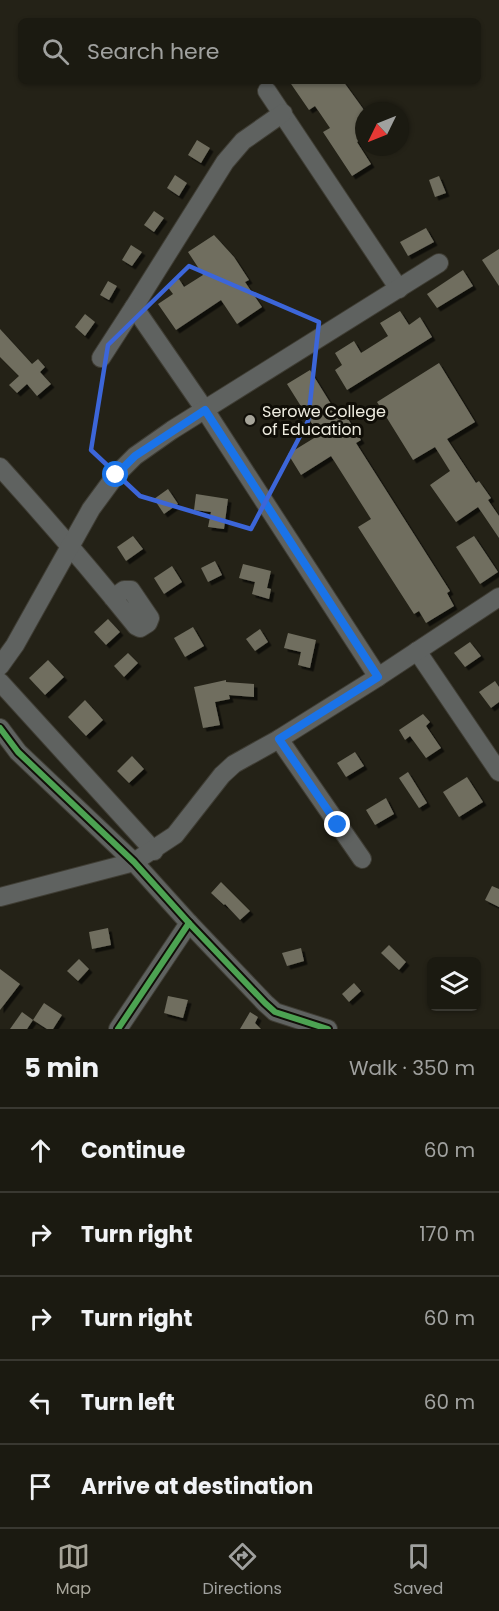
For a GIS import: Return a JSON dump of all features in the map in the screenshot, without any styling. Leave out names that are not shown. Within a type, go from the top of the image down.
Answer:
[{"type":"street","points":[[267,91],[399,289]]},
{"type":"street","points":[[101,358],[225,162],[243,141],[282,113]]},
{"type":"street","points":[[0,666],[15,645],[91,509],[116,475],[129,462],[172,430],[440,263]]},
{"type":"street","points":[[134,307],[205,410],[378,677]]},
{"type":"street","points":[[0,467],[71,546],[113,598]]},
{"type":"street","points":[[0,897],[134,862],[154,851],[175,835],[234,764],[279,739],[378,677],[499,597]]},
{"type":"street","points":[[417,651],[499,772]]},
{"type":"street","points":[[0,682],[154,851]]},
{"type":"street","points":[[0,728],[18,752],[134,862],[265,1003],[275,1012],[328,1029]]},
{"type":"street","points":[[279,739],[362,859]]},
{"type":"street","points":[[118,1029],[189,922]]},
{"type":"highlighted area","points":[[189,266],[319,322],[308,421],[251,529],[140,496],[91,450],[108,345]]},
{"type":"building","points":[[291,84],[345,84],[358,102],[355,102],[355,156],[366,156],[371,164],[352,176],[323,132],[330,128],[315,106],[309,110]]},
{"type":"building","points":[[197,140],[210,148],[201,163],[188,155]]},
{"type":"building","points":[[175,175],[187,183],[179,196],[167,188]]},
{"type":"building","points":[[439,176],[446,193],[435,197],[429,180]]},
{"type":"building","points":[[154,211],[164,218],[154,232],[144,225]]},
{"type":"building","points":[[426,228],[434,242],[408,256],[400,242]]},
{"type":"building","points":[[214,235],[234,257],[249,280],[245,282],[262,307],[237,324],[221,300],[176,330],[158,304],[173,294],[167,286],[179,279],[184,287],[203,275],[188,252]]},
{"type":"building","points":[[131,245],[142,252],[132,266],[122,260]]},
{"type":"building","points":[[499,249],[499,286],[482,260]]},
{"type":"building","points":[[463,270],[473,286],[437,308],[427,294]]},
{"type":"building","points":[[108,281],[117,286],[109,300],[100,295]]},
{"type":"building","points":[[400,311],[409,325],[420,317],[432,337],[347,390],[335,370],[342,365],[335,353],[354,341],[361,353],[388,336],[380,323]]},
{"type":"building","points":[[85,314],[95,322],[85,336],[75,327]]},
{"type":"building","points":[[0,329],[32,364],[38,359],[45,367],[40,372],[51,384],[37,396],[27,384],[17,393],[9,385],[19,376],[0,357]]},
{"type":"building","points":[[439,363],[475,422],[447,439],[476,483],[479,481],[491,498],[488,500],[499,516],[499,538],[478,507],[456,522],[430,485],[450,471],[435,447],[413,460],[377,402]]},
{"type":"building","points":[[310,370],[339,417],[345,414],[361,440],[356,443],[450,591],[447,593],[454,606],[426,623],[419,611],[414,614],[358,527],[371,519],[331,456],[301,475],[288,454],[319,435],[287,384]]},
{"type":"building","points":[[168,489],[178,504],[164,514],[154,499]]},
{"type":"building","points":[[196,494],[228,499],[224,529],[208,527],[211,512],[194,510]]},
{"type":"building","points":[[133,536],[143,549],[126,561],[117,547]]},
{"type":"building","points":[[474,536],[498,572],[480,584],[456,547]]},
{"type":"building","points":[[215,561],[222,575],[208,582],[201,568]]},
{"type":"building","points":[[243,564],[271,571],[267,588],[271,589],[269,599],[252,594],[255,582],[239,578]]},
{"type":"building","points":[[172,566],[182,582],[164,594],[154,578]]},
{"type":"building","points":[[108,619],[120,632],[106,645],[94,632]]},
{"type":"building","points":[[193,627],[204,646],[185,657],[174,638]]},
{"type":"building","points":[[260,629],[268,642],[255,651],[246,639]]},
{"type":"building","points":[[288,633],[316,640],[310,668],[298,665],[301,652],[284,648]]},
{"type":"building","points":[[470,642],[481,656],[465,667],[454,653]]},
{"type":"building","points":[[128,653],[138,663],[124,677],[114,666]]},
{"type":"building","points":[[48,660],[64,677],[45,695],[29,678]]},
{"type":"building","points":[[226,680],[226,682],[254,684],[254,697],[229,695],[230,699],[215,702],[220,725],[203,728],[194,687]]},
{"type":"building","points":[[495,681],[499,687],[499,702],[491,708],[479,692]]},
{"type":"building","points":[[85,700],[103,720],[86,736],[68,717]]},
{"type":"building","points":[[423,714],[430,722],[426,726],[441,748],[426,758],[410,736],[405,740],[399,730]]},
{"type":"building","points":[[355,752],[364,766],[346,777],[337,763]]},
{"type":"building","points":[[132,756],[144,769],[129,783],[117,771]]},
{"type":"building","points":[[408,772],[427,803],[419,808],[399,778]]},
{"type":"building","points":[[467,777],[483,802],[459,817],[443,792]]},
{"type":"building","points":[[386,798],[394,814],[375,825],[366,810]]},
{"type":"building","points":[[221,882],[250,911],[240,920],[211,893]]},
{"type":"building","points":[[492,886],[499,889],[499,907],[485,900]]},
{"type":"building","points":[[108,928],[111,945],[92,949],[89,932]]},
{"type":"building","points":[[389,945],[406,962],[399,970],[381,953]]},
{"type":"building","points":[[301,948],[304,961],[287,966],[282,953]]},
{"type":"building","points":[[79,959],[89,969],[78,981],[67,971]]},
{"type":"building","points":[[0,969],[20,984],[0,1010]]},
{"type":"building","points":[[354,983],[361,991],[349,1002],[342,994]]},
{"type":"building","points":[[168,996],[188,1000],[183,1018],[164,1013]]},
{"type":"building","points":[[44,1003],[62,1015],[53,1029],[47,1029],[33,1020]]},
{"type":"building","points":[[22,1012],[33,1020],[27,1029],[10,1029]]},
{"type":"building","points":[[250,1012],[258,1017],[255,1023],[261,1029],[240,1029]]},
{"type":"cycle path","points":[[0,728],[18,752],[134,862],[189,923],[118,1029]]},
{"type":"cycle path","points":[[189,923],[275,1012],[328,1029]]},
{"type":"place","name":"Serowe College of Education","points":[[250,420]]},
{"type":"route","points":[[116,475],[135,456],[205,410],[378,677],[279,739],[338,825]]}]
